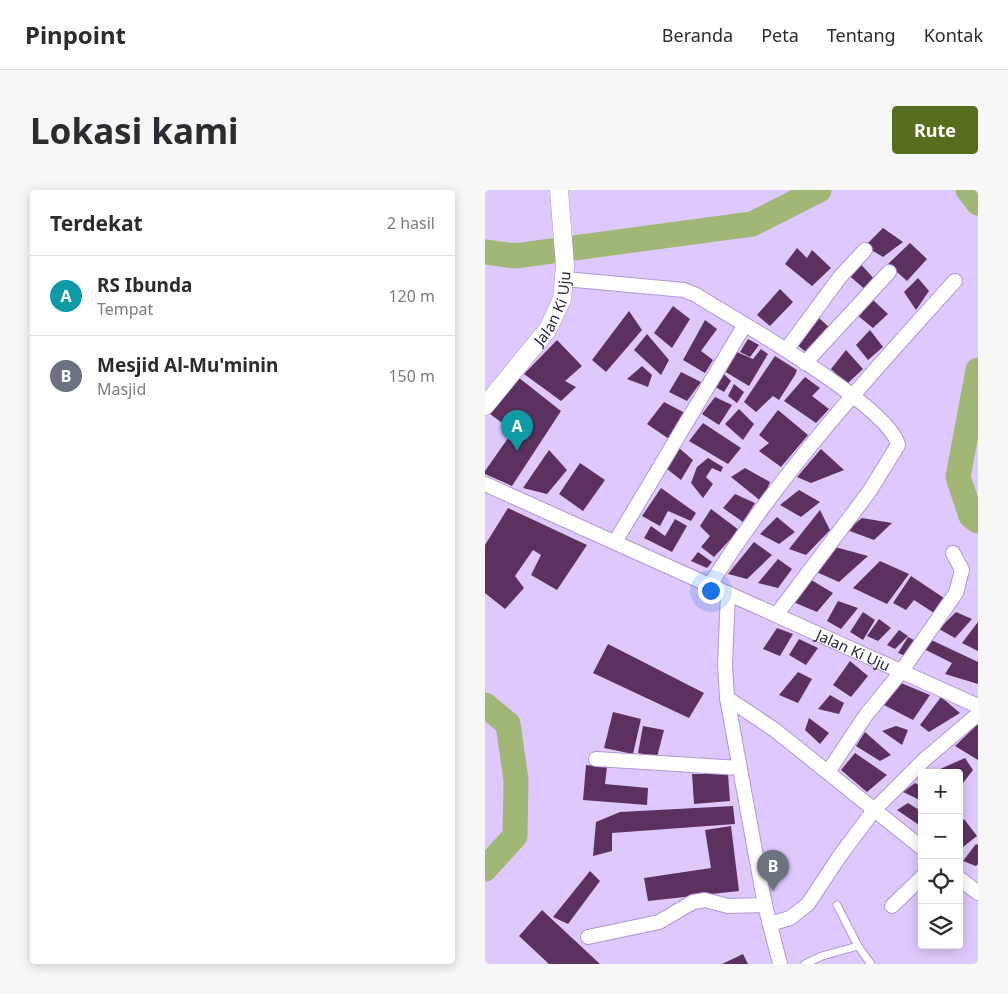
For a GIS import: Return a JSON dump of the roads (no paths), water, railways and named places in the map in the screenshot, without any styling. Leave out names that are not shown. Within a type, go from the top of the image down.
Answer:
[{"type":"street","name":"Jalan Ki Uju","points":[[485,406],[548,330],[562,299],[565,272],[560,194]]},
{"type":"street","points":[[786,350],[840,277],[865,250]]},
{"type":"street","points":[[565,272],[684,290],[786,350],[853,396],[893,432],[898,445],[869,492],[777,614]]},
{"type":"street","points":[[805,363],[889,272]]},
{"type":"street","points":[[710,585],[772,492],[853,396],[955,281]]},
{"type":"street","points":[[615,542],[744,326]]},
{"type":"street","name":"Jalan Ki Uju","points":[[485,484],[978,706]]},
{"type":"street","points":[[828,772],[956,593],[962,570],[953,553]]},
{"type":"street","points":[[728,593],[725,664],[727,698],[765,905],[780,964]]},
{"type":"street","points":[[727,698],[775,730],[918,845]]},
{"type":"street","points":[[770,924],[790,918],[808,904],[839,856],[875,810],[924,760],[978,714]]},
{"type":"street","points":[[597,759],[740,768]]},
{"type":"street","points":[[892,906],[918,881]]},
{"type":"street","points":[[963,881],[978,892]]},
{"type":"street","points":[[588,937],[659,922],[693,902],[705,900],[728,906],[765,905]]},
{"type":"lane","points":[[837,905],[858,946],[871,964]]},
{"type":"lane","points":[[805,964],[822,956],[858,946]]},
{"type":"waterway","points":[[485,252],[515,256],[752,224],[819,190]]},
{"type":"waterway","points":[[968,190],[978,203]]},
{"type":"waterway","points":[[978,370],[958,477],[971,516],[978,521]]},
{"type":"waterway","points":[[485,705],[508,724],[516,780],[515,836],[485,869]]},
{"type":"place","name":"RS Ibunda","points":[[517,451]]},
{"type":"place","name":"Mesjid Al-Mu'minin","points":[[773,891]]}]
